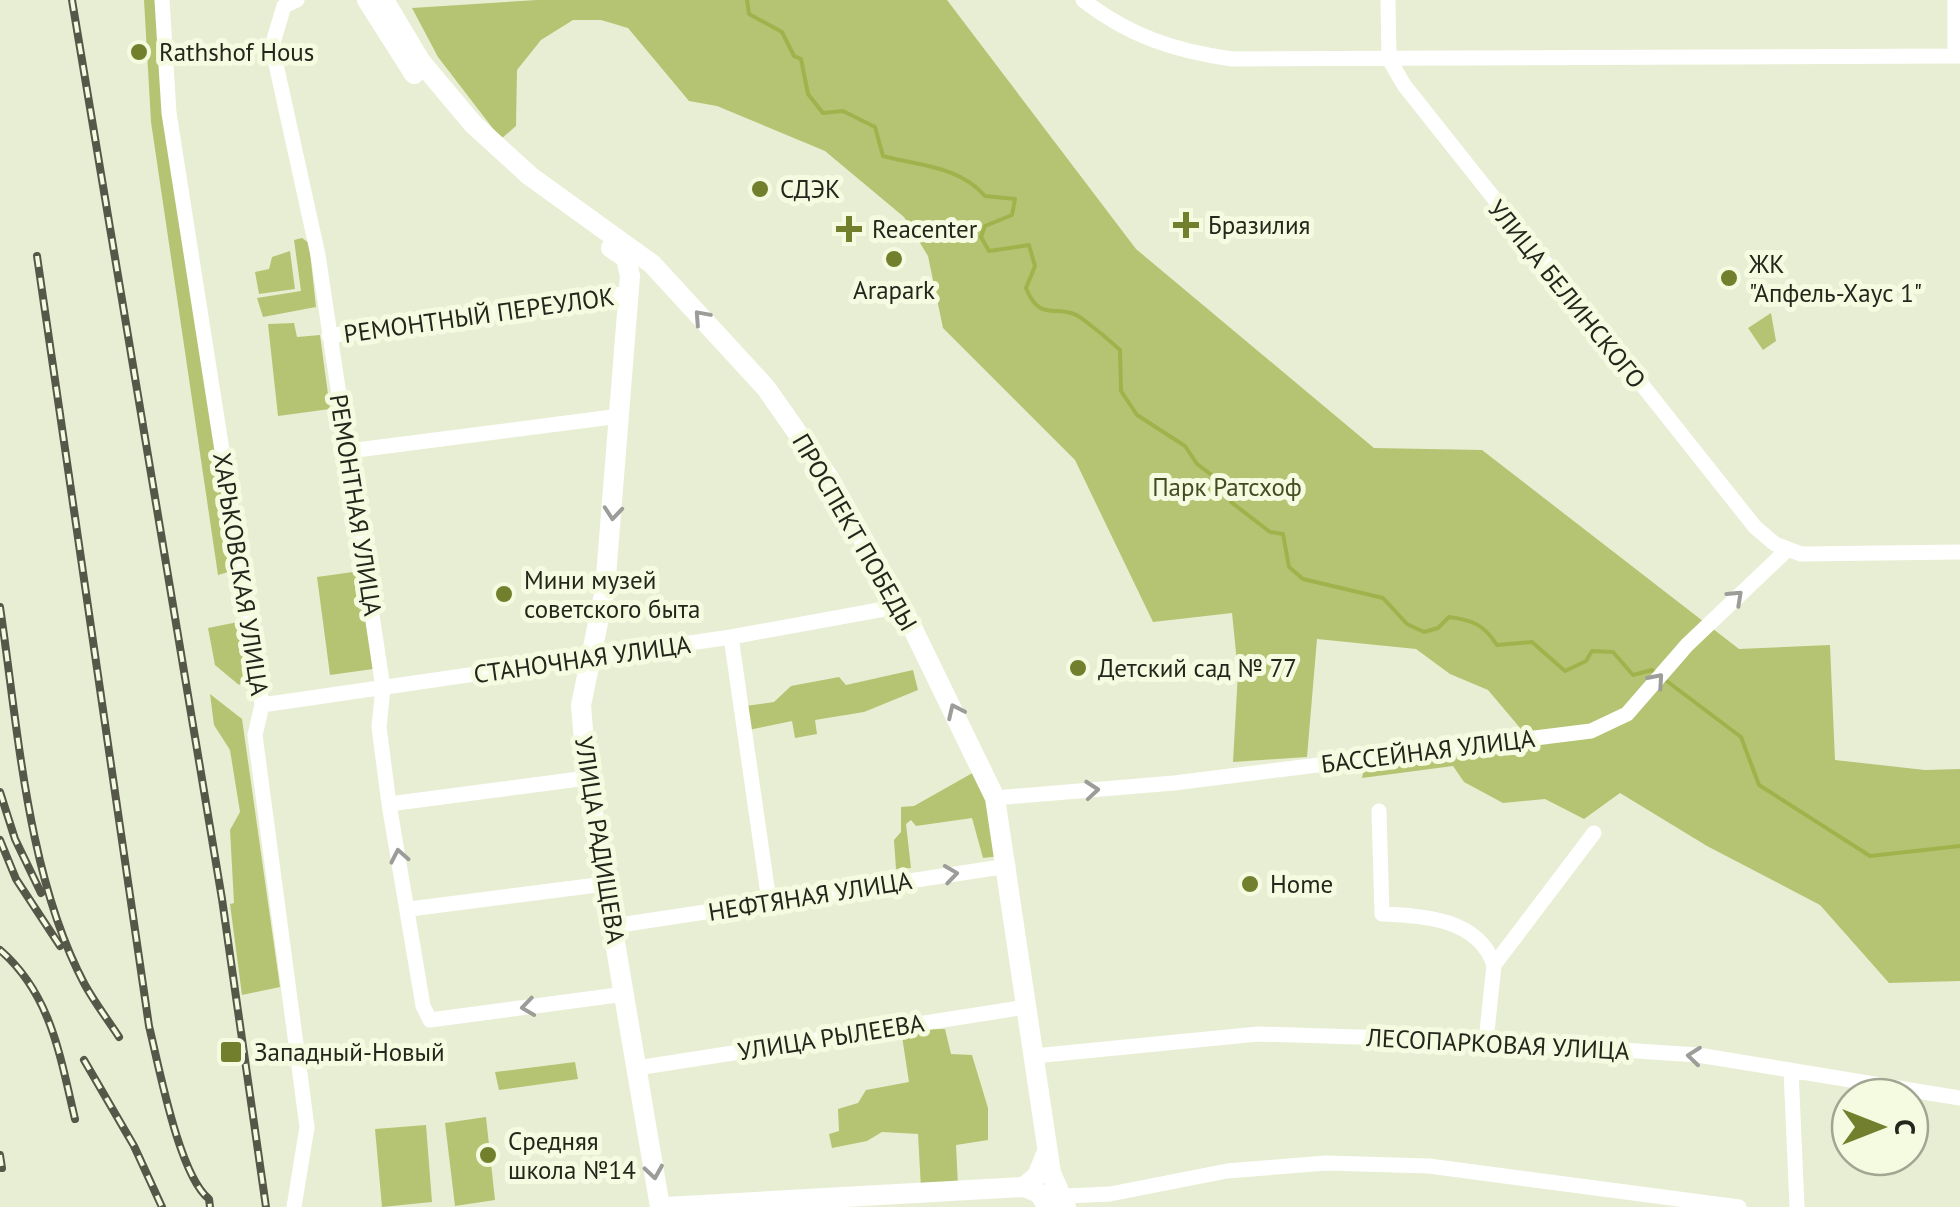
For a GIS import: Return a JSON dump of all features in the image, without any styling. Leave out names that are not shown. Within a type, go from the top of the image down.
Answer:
[{"type":"main road","name":"УЛИЦА РАДИЩЕВА","points":[[367,0],[405,62],[463,132],[520,184],[620,254],[629,266],[611,530],[594,658],[580,705],[586,778],[663,1207]]},
{"type":"main road","name":"ПРОСПЕКТ ПОБЕДЫ","points":[[384,0],[422,62],[472,124],[530,176],[652,264],[792,422],[829,478],[901,606],[995,798],[1051,1173],[1060,1203]]},
{"type":"main road","points":[[629,294],[640,285],[670,283]]},
{"type":"main road","points":[[1024,1187],[1041,1169],[1047,1147]]},
{"type":"main road","points":[[663,1207],[1024,1187],[1060,1203]]},
{"type":"street","name":"ХАРЬКОВСКАЯ УЛИЦА","points":[[162,0],[169,113],[262,705],[254,735],[306,1127],[294,1207]]},
{"type":"street","name":"РЕМОНТНАЯ УЛИЦА","points":[[297,0],[284,6],[272,46],[318,255],[383,688],[379,727],[389,804],[424,1006],[430,1020],[625,994]]},
{"type":"street","points":[[1083,0],[1145,39],[1185,52],[1284,60],[1957,56],[1955,0]]},
{"type":"street","points":[[1388,0],[1389,58]]},
{"type":"street","name":"УЛИЦА БЕЛИНСКОГО","points":[[1389,58],[1492,201],[1737,506],[1765,535],[1794,552]]},
{"type":"street","name":"РЕМОНТНЫЙ ПЕРЕУЛОК","points":[[329,336],[629,294]]},
{"type":"street","points":[[349,451],[620,416]]},
{"type":"street","points":[[1794,552],[1960,552]]},
{"type":"street","name":"БАССЕЙНАЯ УЛИЦА","points":[[995,798],[1174,783],[1591,731],[1627,714],[1686,645],[1794,552]]},
{"type":"street","name":"СТАНОЧНАЯ УЛИЦА","points":[[262,705],[731,637],[901,606]]},
{"type":"street","points":[[731,637],[769,901]]},
{"type":"street","points":[[389,804],[586,778]]},
{"type":"street","points":[[1379,811],[1382,914],[1440,917],[1488,948],[1494,965],[1486,1041]]},
{"type":"street","points":[[1494,965],[1594,833]]},
{"type":"street","name":"НЕФТЯНАЯ УЛИЦА","points":[[613,926],[1008,866]]},
{"type":"street","points":[[410,909],[605,884]]},
{"type":"street","name":"УЛИЦА РЫЛЕЕВА","points":[[637,1068],[1026,1007]]},
{"type":"street","name":"ЛЕСОПАРКОВАЯ УЛИЦА","points":[[1034,1056],[1258,1034],[1486,1041],[1698,1055],[1960,1098]]},
{"type":"street","points":[[1790,1070],[1797,1207]]},
{"type":"street","points":[[1060,1203],[1227,1171],[1326,1162],[1446,1168],[1738,1207]]},
{"type":"green space","points":[[144,0],[157,0],[235,570],[218,575],[151,122]]},
{"type":"green space","name":"Парк Ратсхоф","points":[[537,0],[947,0],[1136,249],[1374,448],[1482,450],[1739,649],[1830,645],[1835,760],[1925,770],[1960,769],[1960,981],[1889,983],[1820,905],[1707,846],[1620,793],[1584,819],[1545,799],[1503,803],[1464,782],[1453,766],[1362,778],[1365,765],[1526,735],[1488,690],[1450,674],[1416,649],[1317,639],[1307,757],[1233,762],[1238,672],[1232,613],[1153,622],[1075,460],[943,328],[928,256],[904,217],[825,151],[717,106],[689,101],[628,28],[601,20],[573,20],[541,40],[517,70],[516,126],[501,139],[438,57],[412,8]]},
{"type":"green space","points":[[302,238],[309,243],[316,307],[263,317],[257,298],[301,291],[294,240]]},
{"type":"green space","points":[[290,251],[295,289],[259,294],[255,272],[269,269],[272,257]]},
{"type":"green space","points":[[1771,313],[1776,341],[1763,350],[1748,328]]},
{"type":"green space","points":[[294,323],[297,337],[320,335],[330,409],[278,416],[268,324]]},
{"type":"green space","points":[[360,571],[373,669],[330,675],[317,577]]},
{"type":"green space","points":[[238,622],[247,676],[239,685],[215,665],[208,628]]},
{"type":"green space","points":[[913,670],[918,690],[864,712],[815,720],[817,734],[795,738],[792,721],[749,730],[745,706],[774,702],[791,686],[839,677],[846,685]]},
{"type":"green space","points":[[210,694],[242,719],[280,987],[242,995],[230,904],[234,903],[230,830],[240,812],[230,750],[214,725]]},
{"type":"green space","points":[[976,771],[991,803],[1000,856],[983,858],[972,818],[916,826],[911,820],[906,824],[911,868],[896,869],[894,840],[901,832],[901,807],[914,806]]},
{"type":"green space","points":[[945,1029],[951,1054],[972,1055],[988,1108],[988,1140],[956,1145],[958,1186],[921,1189],[918,1134],[882,1132],[867,1141],[832,1148],[829,1134],[839,1131],[838,1109],[858,1103],[866,1090],[909,1082],[901,1030]]},
{"type":"green space","points":[[575,1062],[578,1079],[499,1090],[495,1072]]},
{"type":"green space","points":[[486,1117],[495,1200],[455,1206],[445,1123]]},
{"type":"green space","points":[[426,1125],[432,1202],[382,1207],[375,1129]]},
{"type":"waterway","points":[[747,0],[749,14],[782,32],[794,56],[801,59],[808,94],[823,113],[843,111],[875,127],[883,156],[951,173],[985,196],[1015,199],[1012,215],[985,226],[981,237],[989,251],[1029,245],[1035,266],[1026,288],[1032,299],[1044,310],[1075,314],[1120,350],[1121,391],[1137,415],[1185,446],[1197,464],[1225,485],[1231,502],[1270,532],[1283,534],[1289,567],[1303,579],[1383,598],[1407,624],[1424,632],[1438,628],[1449,617],[1477,625],[1497,645],[1532,642],[1565,671],[1586,661],[1592,651],[1613,652],[1633,675],[1652,670],[1656,674]]},
{"type":"waterway","points":[[1664,679],[1741,737],[1759,785],[1870,856],[1960,846]]},
{"type":"railway","points":[[72,0],[222,899],[266,1207]]},
{"type":"railway","points":[[37,256],[149,1026],[179,1145],[210,1207]]},
{"type":"railway","points":[[0,607],[28,801],[50,897],[65,943],[85,985],[119,1037]]},
{"type":"railway","points":[[0,792],[15,839],[41,893]]},
{"type":"railway","points":[[0,840],[16,879],[60,946]]},
{"type":"railway","points":[[0,950],[17,967],[42,1006],[58,1049],[75,1119]]},
{"type":"railway","points":[[84,1060],[134,1146],[162,1207]]},
{"type":"railway","points":[[0,1155],[2,1168]]},
{"type":"place","name":"Rathshof Hous","points":[[139,52]]},
{"type":"place","name":"СДЭК","points":[[760,189]]},
{"type":"place","name":"Бразилия","points":[[1186,225]]},
{"type":"place","name":"Reacenter","points":[[849,229]]},
{"type":"place","name":"Arapark","points":[[894,259]]},
{"type":"place","name":"ЖК \"Апфель-Хаус 1\"","points":[[1729,278]]},
{"type":"place","name":"Мини музей советского быта","points":[[504,594]]},
{"type":"place","name":"Детский сад № 77","points":[[1078,668]]},
{"type":"place","name":"Home","points":[[1250,884]]},
{"type":"place","name":"Западный-Новый","points":[[231,1052]]},
{"type":"place","name":"Средняя школа №14","points":[[488,1155]]}]
